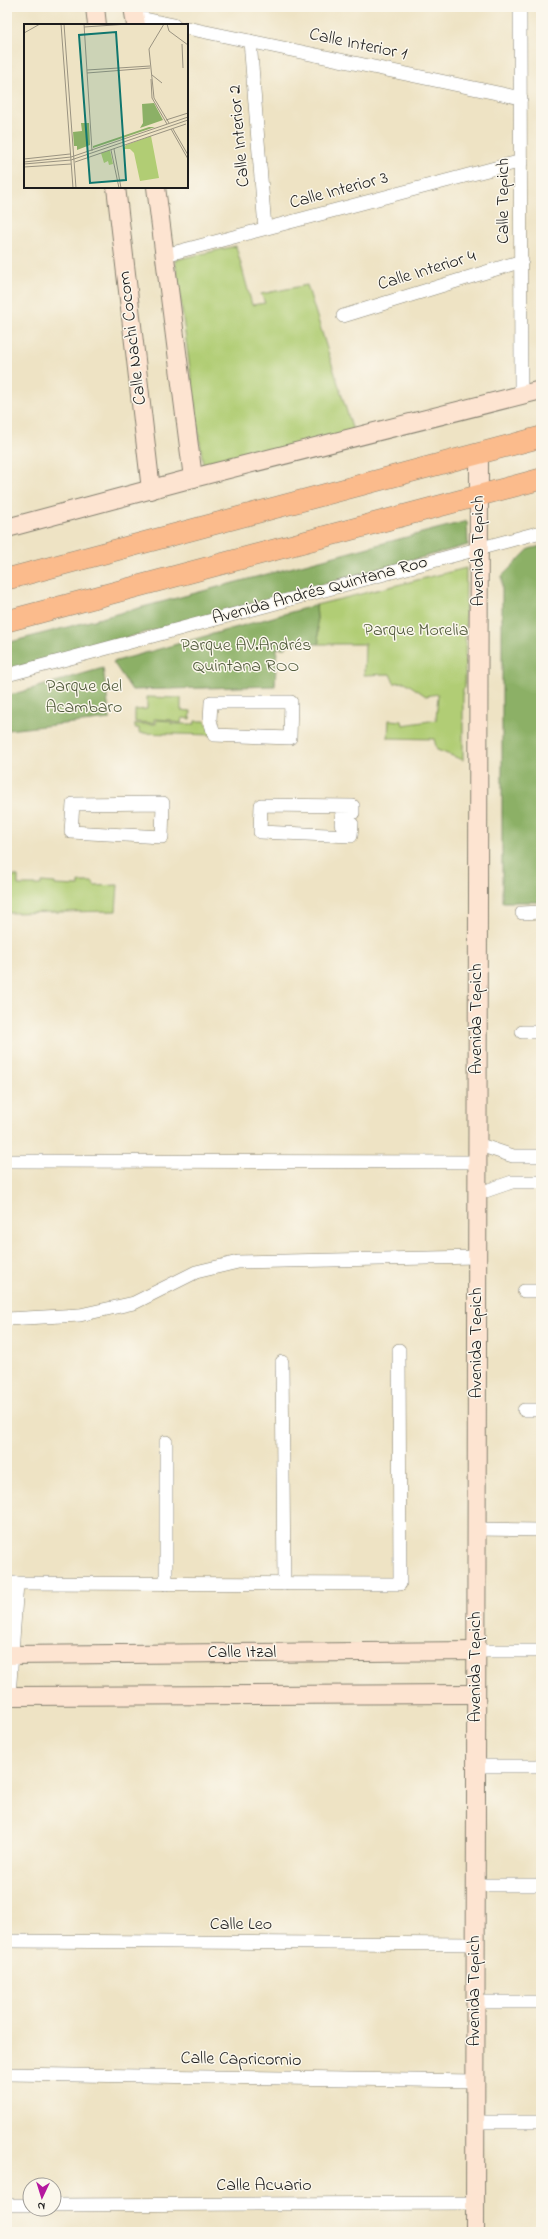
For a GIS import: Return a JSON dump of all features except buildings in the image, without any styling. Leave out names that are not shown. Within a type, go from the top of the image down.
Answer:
[{"type":"main road","points":[[7,579],[541,437]]},
{"type":"main road","points":[[7,621],[541,479]]},
{"type":"street","points":[[95,7],[97,24]]},
{"type":"street","name":"Calle Tepich","points":[[520,7],[522,161],[521,396]]},
{"type":"street","points":[[135,16],[170,24]]},
{"type":"street","name":"Calle Interior 1","points":[[188,28],[521,98]]},
{"type":"street","name":"Calle Interior 2","points":[[250,41],[265,228]]},
{"type":"street","name":"Calle Interior 3","points":[[165,255],[522,161]]},
{"type":"street","name":"Calle Nachi Cocom","points":[[116,188],[151,490]]},
{"type":"street","points":[[156,188],[193,478]]},
{"type":"street","name":"Calle Interior 4","points":[[342,316],[522,261]]},
{"type":"street","points":[[7,528],[193,478],[541,390]]},
{"type":"street","name":"Avenida Tepich","points":[[475,2232],[479,454]]},
{"type":"street","name":"Avenida Andrés Quintana Roo","points":[[7,675],[541,532]]},
{"type":"street","points":[[211,702],[291,702],[290,738],[214,735],[210,720],[211,702]]},
{"type":"street","points":[[73,804],[163,804],[162,837],[71,832],[73,804]]},
{"type":"street","points":[[262,805],[353,806],[353,813],[342,812],[341,824],[352,824],[351,836],[260,832],[262,805]]},
{"type":"street","points":[[522,912],[541,912]]},
{"type":"street","points":[[522,1032],[541,1032]]},
{"type":"street","points":[[7,1161],[477,1153],[513,1156],[541,1156]]},
{"type":"street","points":[[477,1194],[512,1182],[541,1182]]},
{"type":"street","points":[[7,1319],[80,1315],[134,1303],[196,1272],[238,1262],[477,1257]]},
{"type":"street","points":[[524,1291],[541,1291]]},
{"type":"street","points":[[399,1350],[400,1584],[12,1584],[8,1697],[476,1694]]},
{"type":"street","points":[[282,1362],[284,1584]]},
{"type":"street","points":[[524,1410],[541,1410]]},
{"type":"street","points":[[166,1442],[166,1584]]},
{"type":"street","points":[[476,1530],[541,1530]]},
{"type":"street","points":[[476,1651],[541,1651]]},
{"type":"street","name":"Calle Itzal","points":[[10,1655],[476,1651]]},
{"type":"street","points":[[476,1766],[541,1766]]},
{"type":"street","points":[[476,1885],[541,1885]]},
{"type":"street","name":"Calle Leo","points":[[7,1941],[476,1944]]},
{"type":"street","points":[[475,2002],[541,2002]]},
{"type":"street","name":"Calle Capricornio","points":[[7,2074],[475,2081]]},
{"type":"street","points":[[475,2122],[541,2122]]},
{"type":"street","name":"Calle Acuario","points":[[62,2205],[475,2203]]},
{"type":"street","points":[[7,2205],[22,2205]]},
{"type":"green space","points":[[236,246],[252,305],[265,303],[261,294],[307,285],[354,434],[204,472],[175,260]]},
{"type":"green space","points":[[467,521],[468,545],[7,670],[7,643]]},
{"type":"green space","points":[[541,546],[541,902],[502,902],[502,576],[529,549]]},
{"type":"green space","name":"Parque Morelia","points":[[466,568],[463,760],[437,750],[434,739],[388,738],[389,720],[402,721],[403,725],[436,720],[438,694],[426,696],[405,682],[394,683],[390,674],[364,675],[365,644],[319,644],[316,605]]},
{"type":"green space","name":"Parque AV.Andrés Quintana ROO","points":[[316,605],[319,644],[287,643],[286,648],[277,648],[275,686],[132,690],[113,662]]},
{"type":"green space","name":"Parque del Acambaro","points":[[103,668],[110,719],[7,730],[7,696]]},
{"type":"green space","points":[[147,697],[181,698],[181,710],[191,711],[190,719],[182,718],[181,723],[172,722],[172,720],[154,719],[154,723],[135,722],[135,710],[147,709]]},
{"type":"green space","points":[[156,720],[171,721],[171,724],[195,724],[195,721],[205,721],[214,735],[139,733],[139,728],[135,728],[135,724],[156,724]]},
{"type":"green space","points":[[7,876],[18,876],[18,885],[41,885],[41,882],[55,883],[55,885],[79,886],[79,882],[93,882],[94,886],[118,885],[116,911],[7,913]]}]
